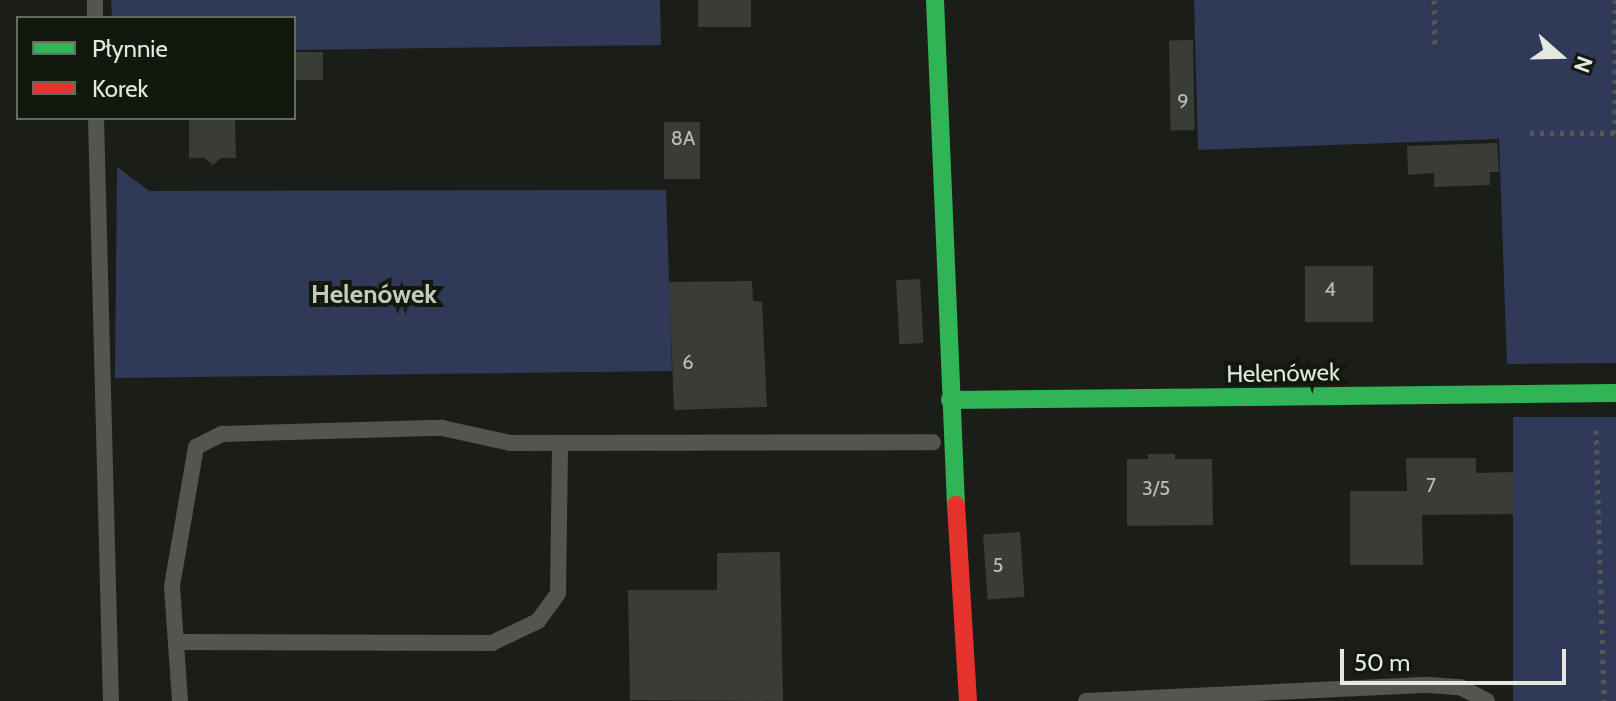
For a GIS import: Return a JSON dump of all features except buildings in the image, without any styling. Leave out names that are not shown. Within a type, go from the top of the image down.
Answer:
[{"type":"street","points":[[935,0],[950,400],[968,701]]},
{"type":"street","name":"Helenówek","points":[[950,400],[1616,393]]},
{"type":"lane","points":[[96,120],[111,701]]},
{"type":"lane","points":[[180,701],[172,586],[196,447],[222,434],[442,428],[510,443],[933,442]]},
{"type":"lane","points":[[176,642],[492,643],[538,621],[558,593],[560,443]]},
{"type":"lane","points":[[1086,701],[1429,685],[1472,690],[1487,701]]},
{"type":"path","points":[[1434,0],[1435,50]]},
{"type":"path","points":[[1530,133],[1615,133],[1615,0]]},
{"type":"path","points":[[1595,393],[1604,701]]},
{"type":"shaded area","points":[[111,0],[660,0],[661,45],[296,50],[296,16],[112,16]]},
{"type":"shaded area","points":[[1194,0],[1616,0],[1616,363],[1507,364],[1499,139],[1198,150]]},
{"type":"shaded area","points":[[117,167],[149,191],[666,190],[672,371],[115,378]]},
{"type":"shaded area","points":[[1513,417],[1616,417],[1616,701],[1513,701]]},
{"type":"traffic: fast","points":[[935,0],[956,505]]},
{"type":"traffic: fast","points":[[950,400],[1616,393]]},
{"type":"traffic: jam","points":[[956,505],[968,701]]},
{"type":"district","name":"Helenówek","points":[[374,295]]}]
